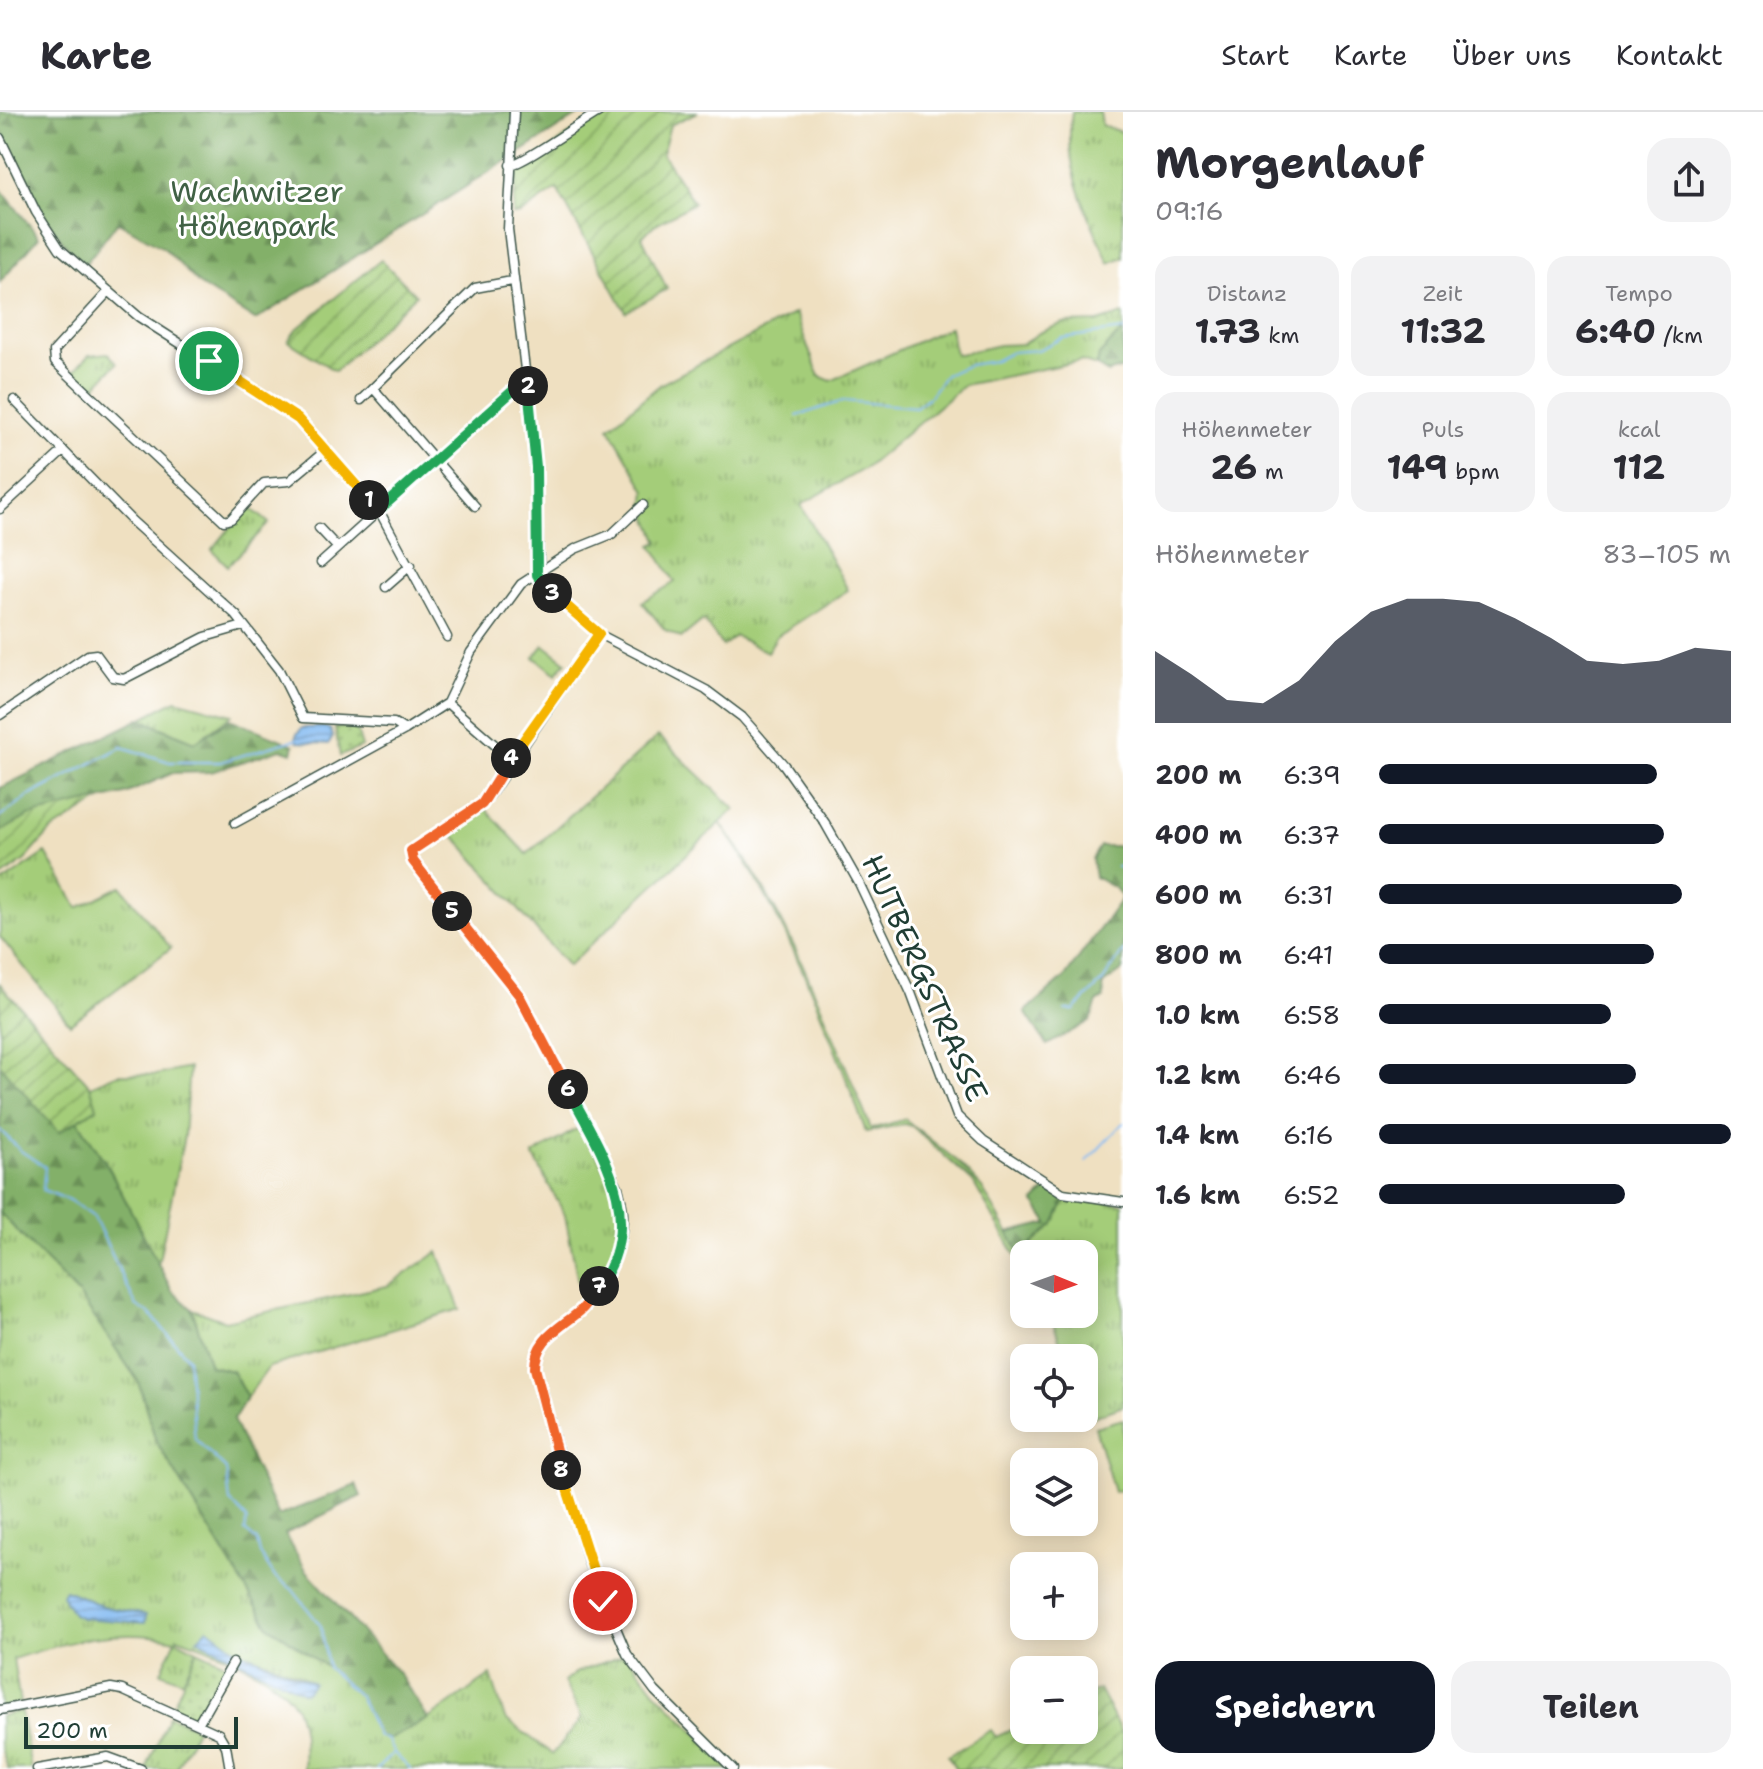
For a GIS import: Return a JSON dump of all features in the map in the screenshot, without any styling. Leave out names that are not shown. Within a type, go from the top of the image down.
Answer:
[{"type":"street","points":[[514,112],[507,208],[512,281],[537,482],[537,575]]},
{"type":"street","points":[[510,165],[525,161],[558,135],[599,112]]},
{"type":"street","points":[[0,138],[47,230],[60,249],[139,317],[289,412],[325,451],[378,511],[411,565],[447,637]]},
{"type":"street","points":[[361,400],[475,288],[512,281]]},
{"type":"street","points":[[109,291],[54,351],[55,362],[224,521],[231,519],[264,483],[289,481],[325,451]]},
{"type":"street","points":[[321,563],[517,387],[527,383]]},
{"type":"street","points":[[373,388],[475,506]]},
{"type":"street","points":[[14,400],[62,452],[236,615],[279,670],[303,718],[394,723],[405,730]]},
{"type":"street","points":[[0,509],[62,452]]},
{"type":"street","points":[[235,823],[405,730],[447,703],[462,668],[521,584],[575,549],[612,534],[643,505]]},
{"type":"street","points":[[319,528],[337,547]]},
{"type":"street","points":[[386,587],[411,565]]},
{"type":"street","name":"HUTBERGSTRASSE","points":[[537,575],[543,587],[599,634],[706,690],[742,717],[784,765],[825,823],[859,883],[911,993],[957,1116],[983,1141],[1063,1193],[1123,1202]]},
{"type":"street","points":[[0,715],[88,655],[96,654],[113,677],[124,679],[205,637],[243,626]]},
{"type":"street","points":[[599,634],[482,804],[411,851],[413,861],[519,995],[618,1187],[623,1218],[605,1279],[583,1308],[544,1340],[535,1352],[535,1368],[547,1424],[589,1564],[627,1654],[655,1691],[733,1769]]},
{"type":"street","points":[[447,703],[511,759]]},
{"type":"street","points":[[198,1724],[233,1663]]},
{"type":"street","points":[[0,1710],[111,1688],[198,1724],[223,1739],[230,1769]]},
{"type":"street","points":[[37,1769],[108,1757],[141,1769]]},
{"type":"green space","name":"Wachwitzer Höhenpark","points":[[0,112],[584,112],[255,320],[200,285],[165,249],[118,222],[85,264],[57,234],[36,201],[0,128]]},
{"type":"green space","points":[[610,112],[698,112],[670,125],[662,154],[694,203],[654,225],[642,237],[667,289],[626,312],[557,189],[521,214],[513,215],[517,174],[567,136]]},
{"type":"green space","points":[[1072,112],[1100,112],[1102,125],[1123,133],[1123,257],[1109,263],[1085,208],[1074,171],[1070,132]]},
{"type":"green space","points":[[0,188],[39,237],[0,282]]},
{"type":"green space","points":[[381,260],[416,295],[335,371],[288,341],[297,329]]},
{"type":"green space","points":[[795,313],[819,376],[831,381],[950,327],[955,355],[999,345],[1023,344],[1063,323],[1098,322],[1123,314],[1123,330],[1099,355],[1097,366],[1081,361],[964,385],[867,467],[801,505],[848,590],[777,636],[767,652],[735,636],[723,646],[703,620],[681,638],[665,630],[642,602],[675,582],[652,545],[659,542],[644,507],[646,491],[609,427],[661,384]]},
{"type":"green space","points":[[1123,330],[1123,368],[1108,373],[1097,366],[1099,355]]},
{"type":"green space","points":[[108,353],[117,363],[91,391],[72,373],[89,355]]},
{"type":"green space","points":[[248,506],[269,523],[228,566],[212,550]]},
{"type":"green space","points":[[544,645],[566,662],[556,674],[534,657]]},
{"type":"green space","points":[[176,700],[232,715],[195,742],[140,719]]},
{"type":"green space","points":[[140,719],[195,742],[230,719],[294,745],[292,753],[281,749],[211,772],[173,773],[125,794],[29,816],[0,834],[0,788]]},
{"type":"green space","points":[[356,727],[362,747],[340,756],[335,728]]},
{"type":"green space","points":[[658,736],[735,809],[568,966],[449,830],[484,807],[527,854]]},
{"type":"green space","points":[[102,799],[50,832],[25,860],[0,878],[0,832],[29,816]]},
{"type":"green space","points":[[721,824],[745,859],[768,895],[806,971],[871,1129],[905,1119],[958,1162],[982,1188],[1012,1240],[1010,1246],[973,1182],[912,1126],[904,1124],[866,1132],[804,973],[745,860]]},
{"type":"green space","points":[[1100,846],[1123,846],[1123,970],[1103,984],[1104,998],[1097,1002],[1090,1021],[1047,1045],[1025,1012],[1064,978],[1122,898],[1116,889],[1095,877],[1092,859]]},
{"type":"green space","points":[[46,853],[78,908],[121,886],[171,948],[70,1024],[0,937],[0,884]]},
{"type":"green space","points":[[0,984],[90,1086],[97,1108],[59,1132],[0,1065]]},
{"type":"green space","points":[[0,1065],[59,1132],[78,1121],[109,1168],[172,1291],[192,1309],[210,1366],[232,1371],[247,1397],[233,1420],[278,1516],[356,1485],[361,1496],[285,1534],[306,1570],[398,1672],[428,1719],[387,1740],[378,1736],[359,1696],[328,1668],[268,1625],[156,1441],[138,1381],[79,1295],[0,1213]]},
{"type":"green space","points":[[189,1068],[184,1136],[158,1265],[109,1168],[78,1121],[97,1108],[90,1086],[118,1074],[156,1075]]},
{"type":"green space","points":[[582,1126],[607,1174],[614,1195],[618,1234],[612,1255],[582,1302],[565,1215],[533,1155]]},
{"type":"green space","points":[[1049,1187],[1066,1199],[1054,1224],[1037,1240],[1012,1240],[1008,1233],[1048,1223],[1034,1202]]},
{"type":"green space","points":[[1066,1199],[1123,1204],[1123,1406],[1098,1415],[1098,1344],[1061,1344],[1055,1328],[1098,1328],[1098,1240],[1037,1240],[1054,1224]]},
{"type":"green space","points":[[0,1213],[79,1295],[138,1381],[156,1441],[268,1625],[328,1668],[359,1696],[388,1740],[428,1719],[491,1675],[505,1719],[553,1754],[582,1718],[564,1682],[575,1673],[627,1654],[655,1691],[733,1769],[303,1769],[299,1717],[292,1701],[282,1690],[239,1662],[177,1637],[177,1640],[197,1650],[183,1681],[161,1672],[176,1640],[133,1635],[93,1638],[13,1659],[20,1703],[0,1708]],"holes":[[[65,1590],[105,1607],[146,1615],[81,1618],[73,1613],[62,1595]],[[208,1629],[237,1650],[298,1674],[312,1683],[305,1693],[198,1639]]]},
{"type":"green space","points":[[438,1252],[460,1309],[269,1367],[247,1397],[232,1371],[210,1366],[192,1309],[225,1321],[387,1286]]},
{"type":"green space","points":[[1123,1419],[1123,1489],[1114,1492],[1096,1432],[1098,1426]]},
{"type":"green space","points":[[197,1650],[229,1665],[200,1716],[192,1718],[172,1708]]},
{"type":"green space","points":[[1098,1689],[1123,1736],[1123,1769],[956,1769],[948,1756],[991,1730],[996,1737],[1010,1730],[1010,1744],[1098,1744]]},
{"type":"green space","points":[[21,1711],[31,1769],[8,1769],[0,1745],[0,1716]]},
{"type":"green space","points":[[169,1716],[197,1728],[176,1769],[146,1769]]},
{"type":"water","points":[[302,728],[330,729],[333,737],[328,744],[297,742],[296,735]]},
{"type":"water","points":[[65,1590],[105,1607],[146,1615],[145,1623],[81,1618],[73,1614],[62,1595]]},
{"type":"water","points":[[208,1628],[237,1650],[313,1683],[305,1693],[197,1639]]},
{"type":"waterway","points":[[797,416],[843,401],[916,407],[929,397],[945,375],[969,365],[994,361],[1011,352],[1038,350],[1062,338],[1123,330]]},
{"type":"waterway","points":[[0,817],[29,796],[122,747],[170,762],[220,762],[297,739]]},
{"type":"waterway","points":[[1117,867],[1123,867]]},
{"type":"waterway","points":[[1066,1010],[1074,1010],[1103,981],[1123,951]]},
{"type":"waterway","points":[[1086,1162],[1123,1123]]},
{"type":"waterway","points":[[0,1130],[21,1151],[45,1167],[43,1190],[69,1200],[94,1217],[136,1305],[151,1315],[188,1358],[195,1439],[226,1469],[230,1501],[247,1519],[245,1531],[257,1541],[260,1554],[275,1577],[292,1589],[321,1626],[328,1668],[359,1696],[378,1736],[387,1740],[394,1752],[377,1769]]},
{"type":"waterway","points":[[394,1753],[410,1769]]},
{"type":"route","points":[[209,361],[298,419],[378,511],[517,387],[527,383],[536,467],[537,575],[543,587],[599,634],[511,759],[490,795],[475,810],[411,851],[413,861],[519,995],[618,1187],[623,1218],[605,1279],[583,1308],[544,1340],[535,1352],[535,1368],[547,1424],[603,1601]]}]
